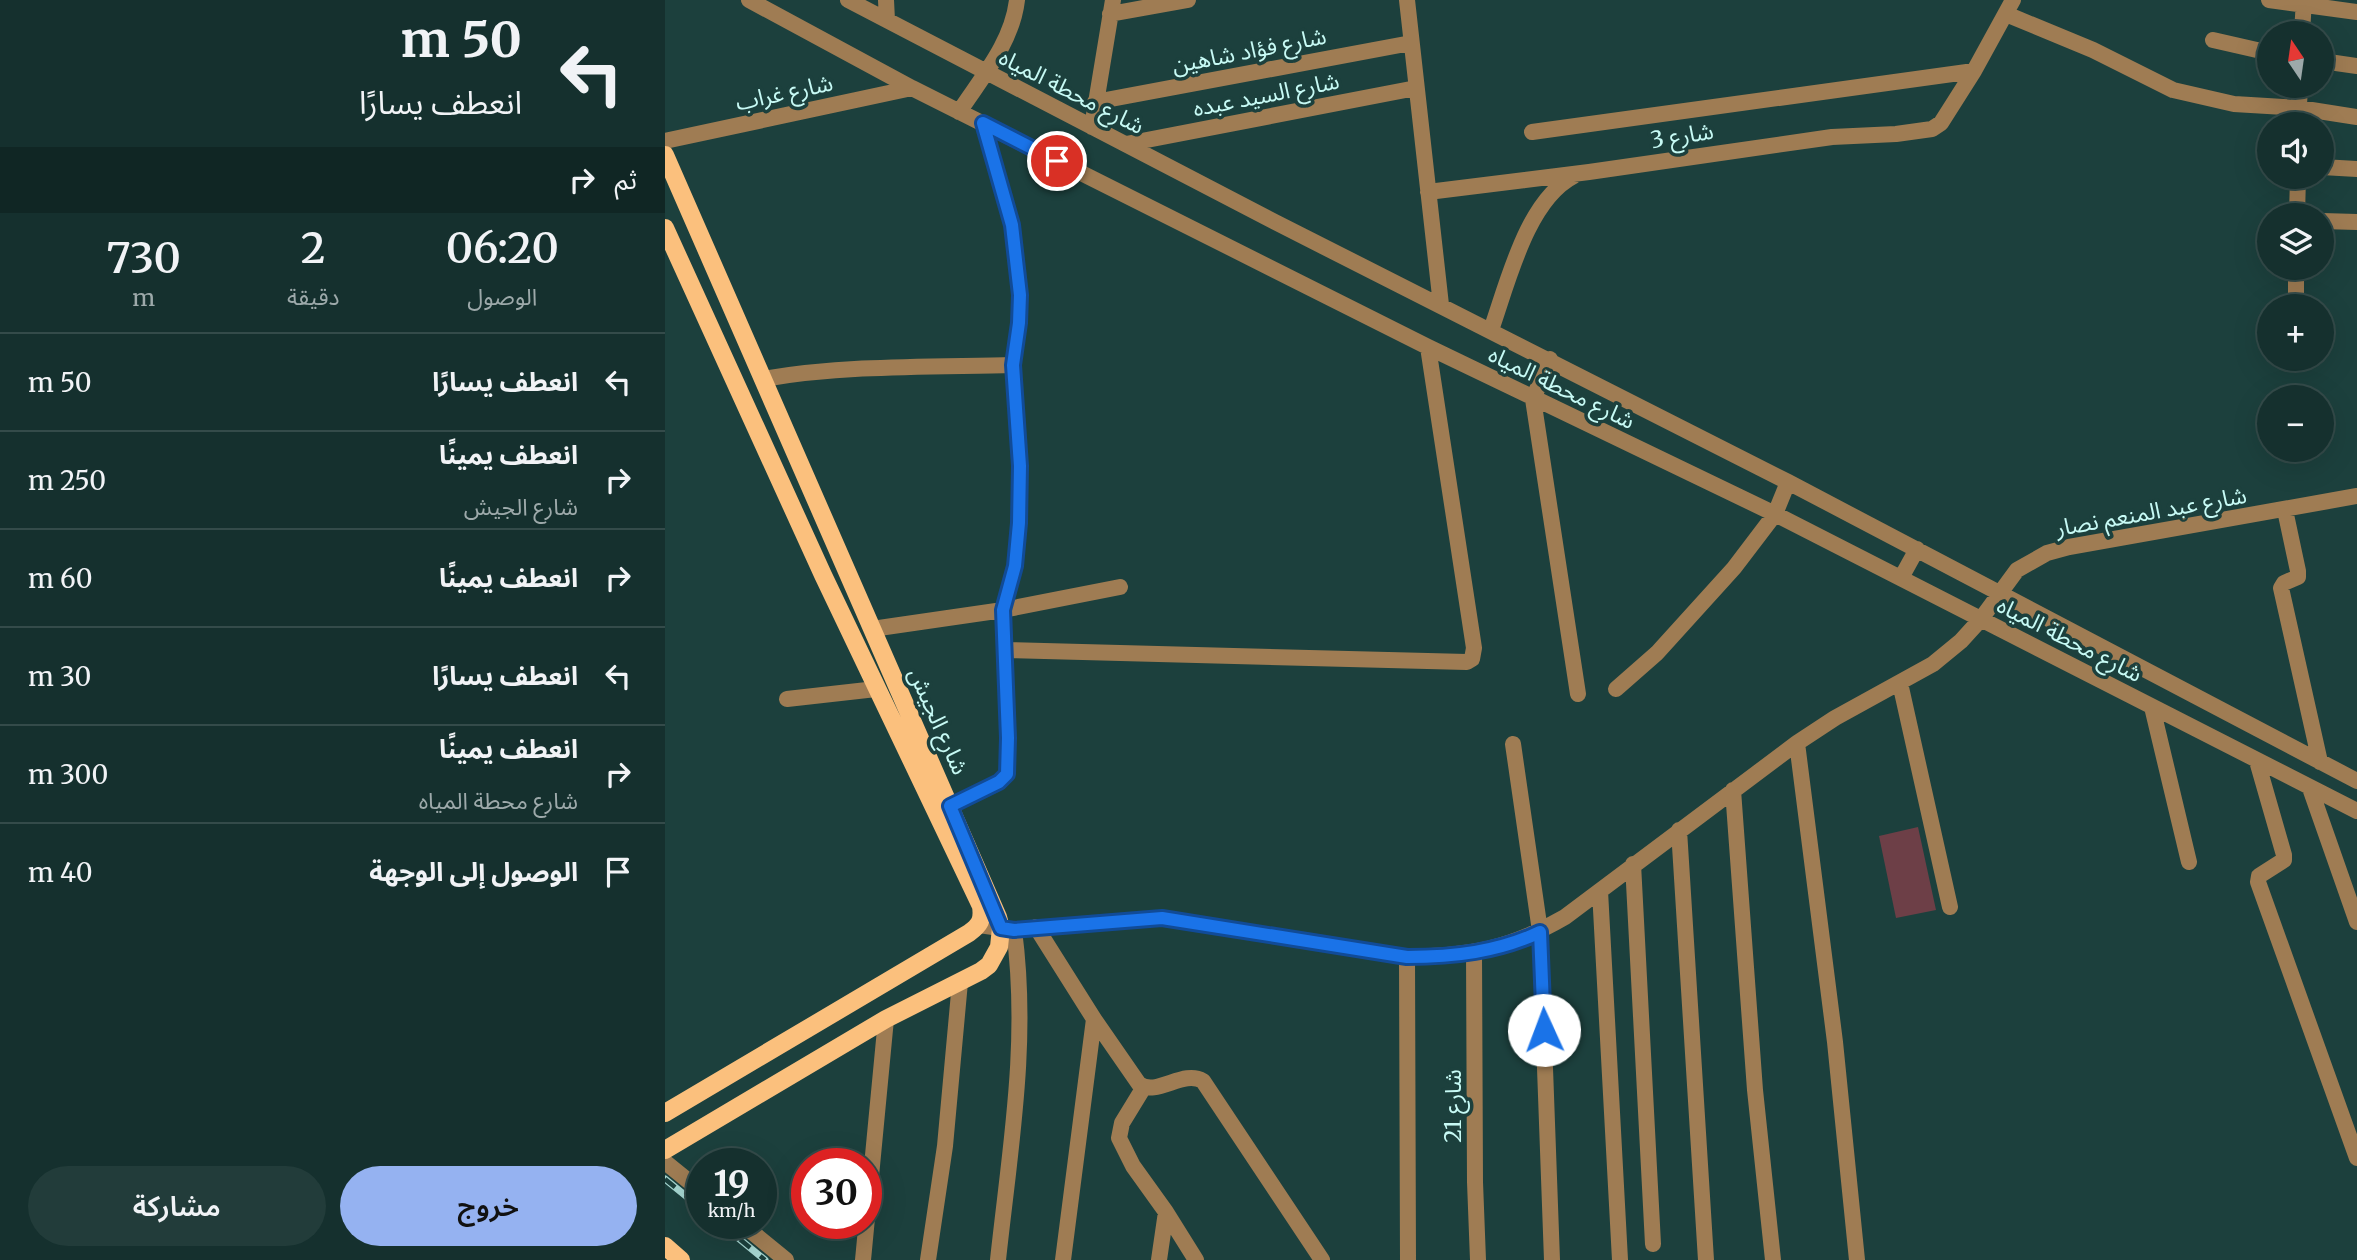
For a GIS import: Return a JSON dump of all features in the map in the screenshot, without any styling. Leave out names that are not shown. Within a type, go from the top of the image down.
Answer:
[{"type":"main road","name":"شارع الجيش","points":[[665,155],[950,806],[1007,929]]},
{"type":"main road","name":"شارع الجيش","points":[[665,228],[876,689],[981,906],[979,925]]},
{"type":"main road","points":[[738,389],[763,379]]},
{"type":"main road","points":[[823,575],[844,565]]},
{"type":"main road","points":[[665,1113],[979,925]]},
{"type":"main road","points":[[665,1150],[885,1019],[989,965],[1007,929]]},
{"type":"main road","points":[[665,1246],[681,1260]]},
{"type":"street","name":"شارع محطة المياه","points":[[749,0],[959,112],[1533,399],[1775,514],[2357,811]]},
{"type":"street","name":"شارع محطة المياه","points":[[848,0],[1789,482],[2357,781]]},
{"type":"street","points":[[886,0],[887,20]]},
{"type":"street","points":[[959,112],[999,53],[1010,31],[1017,0]]},
{"type":"street","points":[[1092,127],[1112,7],[1188,0]]},
{"type":"street","points":[[1407,0],[1441,305]]},
{"type":"street","points":[[2269,0],[2357,12]]},
{"type":"street","points":[[2303,21],[2304,3]]},
{"type":"street","points":[[1532,132],[1975,71],[2010,7],[2173,90],[2277,112]]},
{"type":"street","points":[[2213,40],[2257,50]]},
{"type":"street","name":"شارع فؤاد شاهين","points":[[1095,102],[1411,43]]},
{"type":"street","points":[[2335,63],[2357,66]]},
{"type":"street","name":"شارع 3","points":[[1428,192],[1832,137],[1896,134],[1931,129],[1941,123],[1975,71]]},
{"type":"street","name":"شارع غراب","points":[[665,141],[912,88]]},
{"type":"street","name":"شارع السيد عبده","points":[[1126,144],[1416,88]]},
{"type":"street","points":[[2334,117],[2357,117]]},
{"type":"street","points":[[950,806],[999,782],[1007,775],[1003,610],[1015,566],[1019,523],[1020,466],[1013,365],[1019,323],[1018,265],[1012,225],[983,123]]},
{"type":"street","points":[[2334,168],[2357,169]]},
{"type":"street","points":[[1491,330],[1533,217],[1552,191],[1570,178],[1589,172]]},
{"type":"street","points":[[2334,221],[2357,222]]},
{"type":"street","points":[[1005,650],[1467,662],[1472,659],[1474,648],[1428,347]]},
{"type":"street","points":[[1550,359],[1533,399],[1578,694]]},
{"type":"street","points":[[763,379],[854,368],[1013,365]]},
{"type":"street","points":[[1616,689],[1657,653],[1734,568],[1775,514],[1789,482]]},
{"type":"street","name":"شارع عبد المنعم نصار","points":[[979,925],[1007,929],[1162,918],[1407,957],[1437,957],[1506,946],[1540,932],[1581,907],[1633,864],[1797,743],[1945,654],[1981,619],[2017,570],[2047,554],[2069,547],[2357,496]]},
{"type":"street","points":[[2284,510],[2298,577],[2281,587],[2320,762]]},
{"type":"street","points":[[1901,578],[1917,549]]},
{"type":"street","points":[[873,629],[1003,610],[1120,587]]},
{"type":"street","points":[[1900,683],[1949,907]]},
{"type":"street","points":[[787,699],[876,689]]},
{"type":"street","points":[[2152,707],[2189,862]]},
{"type":"street","points":[[1797,743],[1833,1028],[1857,1260]]},
{"type":"street","points":[[1513,744],[1540,932],[1552,1260]]},
{"type":"street","points":[[2256,761],[2284,855],[2284,860],[2259,876],[2258,882],[2357,1157]]},
{"type":"street","points":[[2310,788],[2357,922]]},
{"type":"street","points":[[1733,790],[1755,1090],[1773,1260]]},
{"type":"street","points":[[1679,830],[1706,1260]]},
{"type":"street","points":[[1633,864],[1653,1244]]},
{"type":"street","points":[[1600,891],[1621,1260]]},
{"type":"street","points":[[1036,927],[1094,1020],[1144,1087]]},
{"type":"street","points":[[998,1260],[1020,1064],[1020,1003],[1007,929]]},
{"type":"street","name":"شارع 21","points":[[1474,952],[1478,1260]]},
{"type":"street","points":[[1407,957],[1408,1260]]},
{"type":"street","points":[[927,1260],[944,1146],[960,982]]},
{"type":"street","points":[[863,1260],[885,1019]]},
{"type":"street","points":[[1063,1260],[1094,1020]]},
{"type":"street","points":[[1196,1260],[1133,1166],[1119,1139],[1122,1123],[1144,1087],[1192,1077],[1203,1081],[1322,1260]]},
{"type":"street","points":[[665,1162],[686,1179]]},
{"type":"street","points":[[1159,1260],[1166,1212]]},
{"type":"street","points":[[760,1239],[786,1260]]},
{"type":"shaded area","points":[[1918,827],[1936,910],[1896,918],[1879,836]]},
{"type":"railway","points":[[665,1179],[686,1196]]},
{"type":"railway","points":[[739,1239],[765,1260]]},
{"type":"route","points":[[1057,161],[983,123],[1012,225],[1020,295],[1013,365],[1020,466],[1019,523],[1015,566],[1003,610],[1007,774],[999,782],[950,806],[1001,928],[1014,930],[1162,918],[1407,957],[1437,957],[1506,946],[1540,932],[1544,1030]]}]
